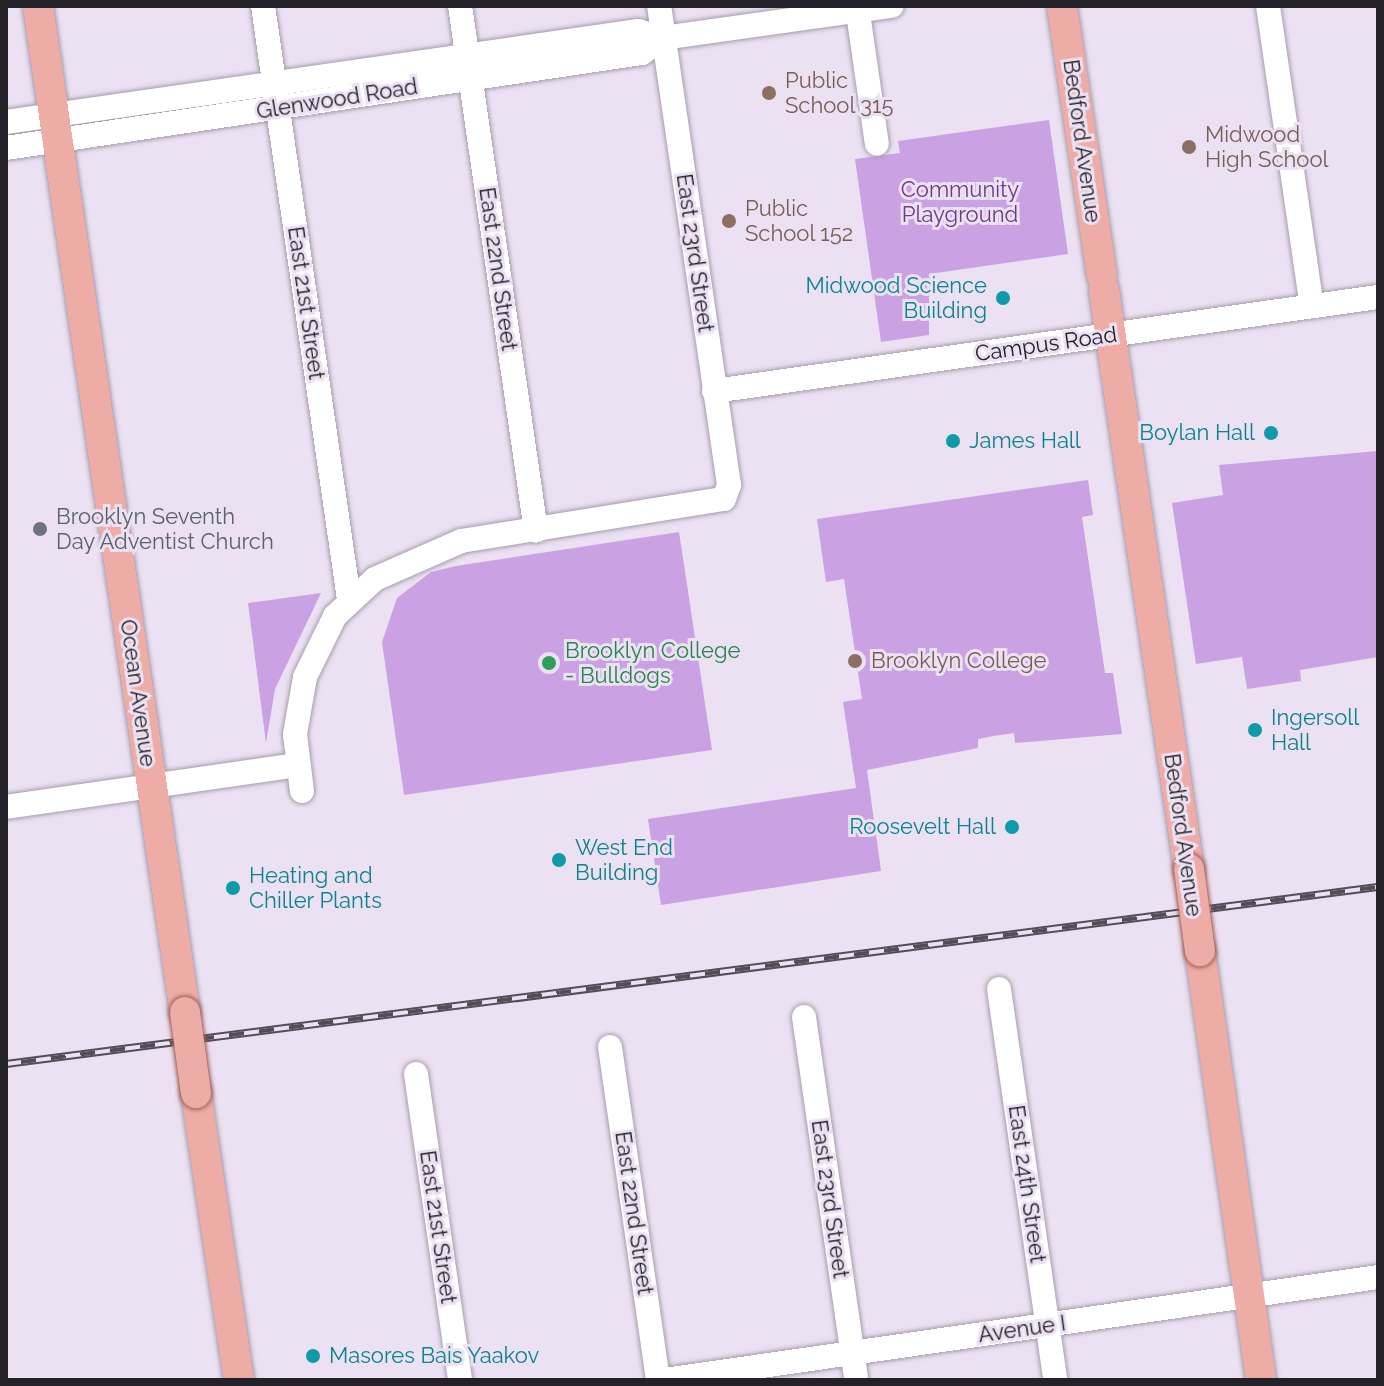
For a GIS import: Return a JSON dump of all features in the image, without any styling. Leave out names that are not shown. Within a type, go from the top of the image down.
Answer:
[{"type":"main road","name":"Ocean Avenue","points":[[38,6],[239,1380]]},
{"type":"main road","name":"Bedford Avenue","points":[[1062,6],[1261,1380]]},
{"type":"street","name":"East 21st Street","points":[[263,6],[349,599]]},
{"type":"street","name":"East 22nd Street","points":[[460,6],[536,531]]},
{"type":"street","name":"East 23rd Street","points":[[536,531],[724,499],[729,485],[659,6]]},
{"type":"street","name":"Glenwood Road","points":[[6,122],[56,128],[277,109],[638,31],[663,38],[858,8],[892,6]]},
{"type":"street","points":[[1268,6],[1312,306]]},
{"type":"street","points":[[858,8],[877,144]]},
{"type":"street","name":"Glenwood Road","points":[[6,148],[56,128],[274,84],[469,68]]},
{"type":"street","name":"Campus Road","points":[[714,391],[1378,297]]},
{"type":"street","points":[[302,791],[296,765],[305,677],[349,599],[431,551],[536,531]]},
{"type":"street","points":[[6,807],[296,765]]},
{"type":"street","name":"East 24th Street","points":[[999,989],[1055,1380]]},
{"type":"street","name":"East 23rd Street","points":[[804,1017],[856,1380]]},
{"type":"street","name":"East 22nd Street","points":[[610,1047],[658,1380]]},
{"type":"street","name":"East 21st Street","points":[[416,1074],[460,1380]]},
{"type":"street","name":"Avenue I","points":[[665,1380],[1378,1277]]},
{"type":"green space","name":"Community Playground","points":[[1049,120],[1068,254],[929,274],[929,335],[881,342],[855,159],[900,153],[898,141]]},
{"type":"green space","points":[[1378,451],[1378,657],[1300,670],[1301,681],[1247,689],[1242,657],[1196,664],[1172,503],[1223,495],[1219,465]]},
{"type":"green space","points":[[1088,480],[1093,515],[1082,517],[1105,673],[1113,673],[1122,734],[1015,743],[1014,733],[978,739],[978,748],[867,770],[881,871],[661,905],[648,819],[856,788],[843,702],[862,699],[844,579],[826,582],[817,519]]},
{"type":"green space","points":[[679,532],[712,750],[404,795],[382,642],[397,598],[431,572],[456,566]]},
{"type":"green space","points":[[321,593],[275,689],[266,743],[248,603]]},
{"type":"railway","points":[[6,1064],[1378,887]]},
{"type":"place","name":"Public School 315","points":[[769,93]]},
{"type":"place","name":"Midwood High School","points":[[1189,147]]},
{"type":"place","name":"Public School 152","points":[[729,221]]},
{"type":"place","name":"Midwood Science Building","points":[[1003,298]]},
{"type":"place","name":"Boylan Hall","points":[[1271,433]]},
{"type":"place","name":"James Hall","points":[[953,441]]},
{"type":"place","name":"Brooklyn Seventh Day Adventist Church","points":[[40,529]]},
{"type":"place","name":"Brooklyn College","points":[[855,661]]},
{"type":"place","name":"Brooklyn College - Bulldogs","points":[[549,663]]},
{"type":"place","name":"Ingersoll Hall","points":[[1255,730]]},
{"type":"place","name":"Roosevelt Hall","points":[[1012,827]]},
{"type":"place","name":"West End Building","points":[[559,860]]},
{"type":"place","name":"Heating and Chiller Plants","points":[[233,888]]},
{"type":"place","name":"Masores Bais Yaakov","points":[[313,1356]]}]
